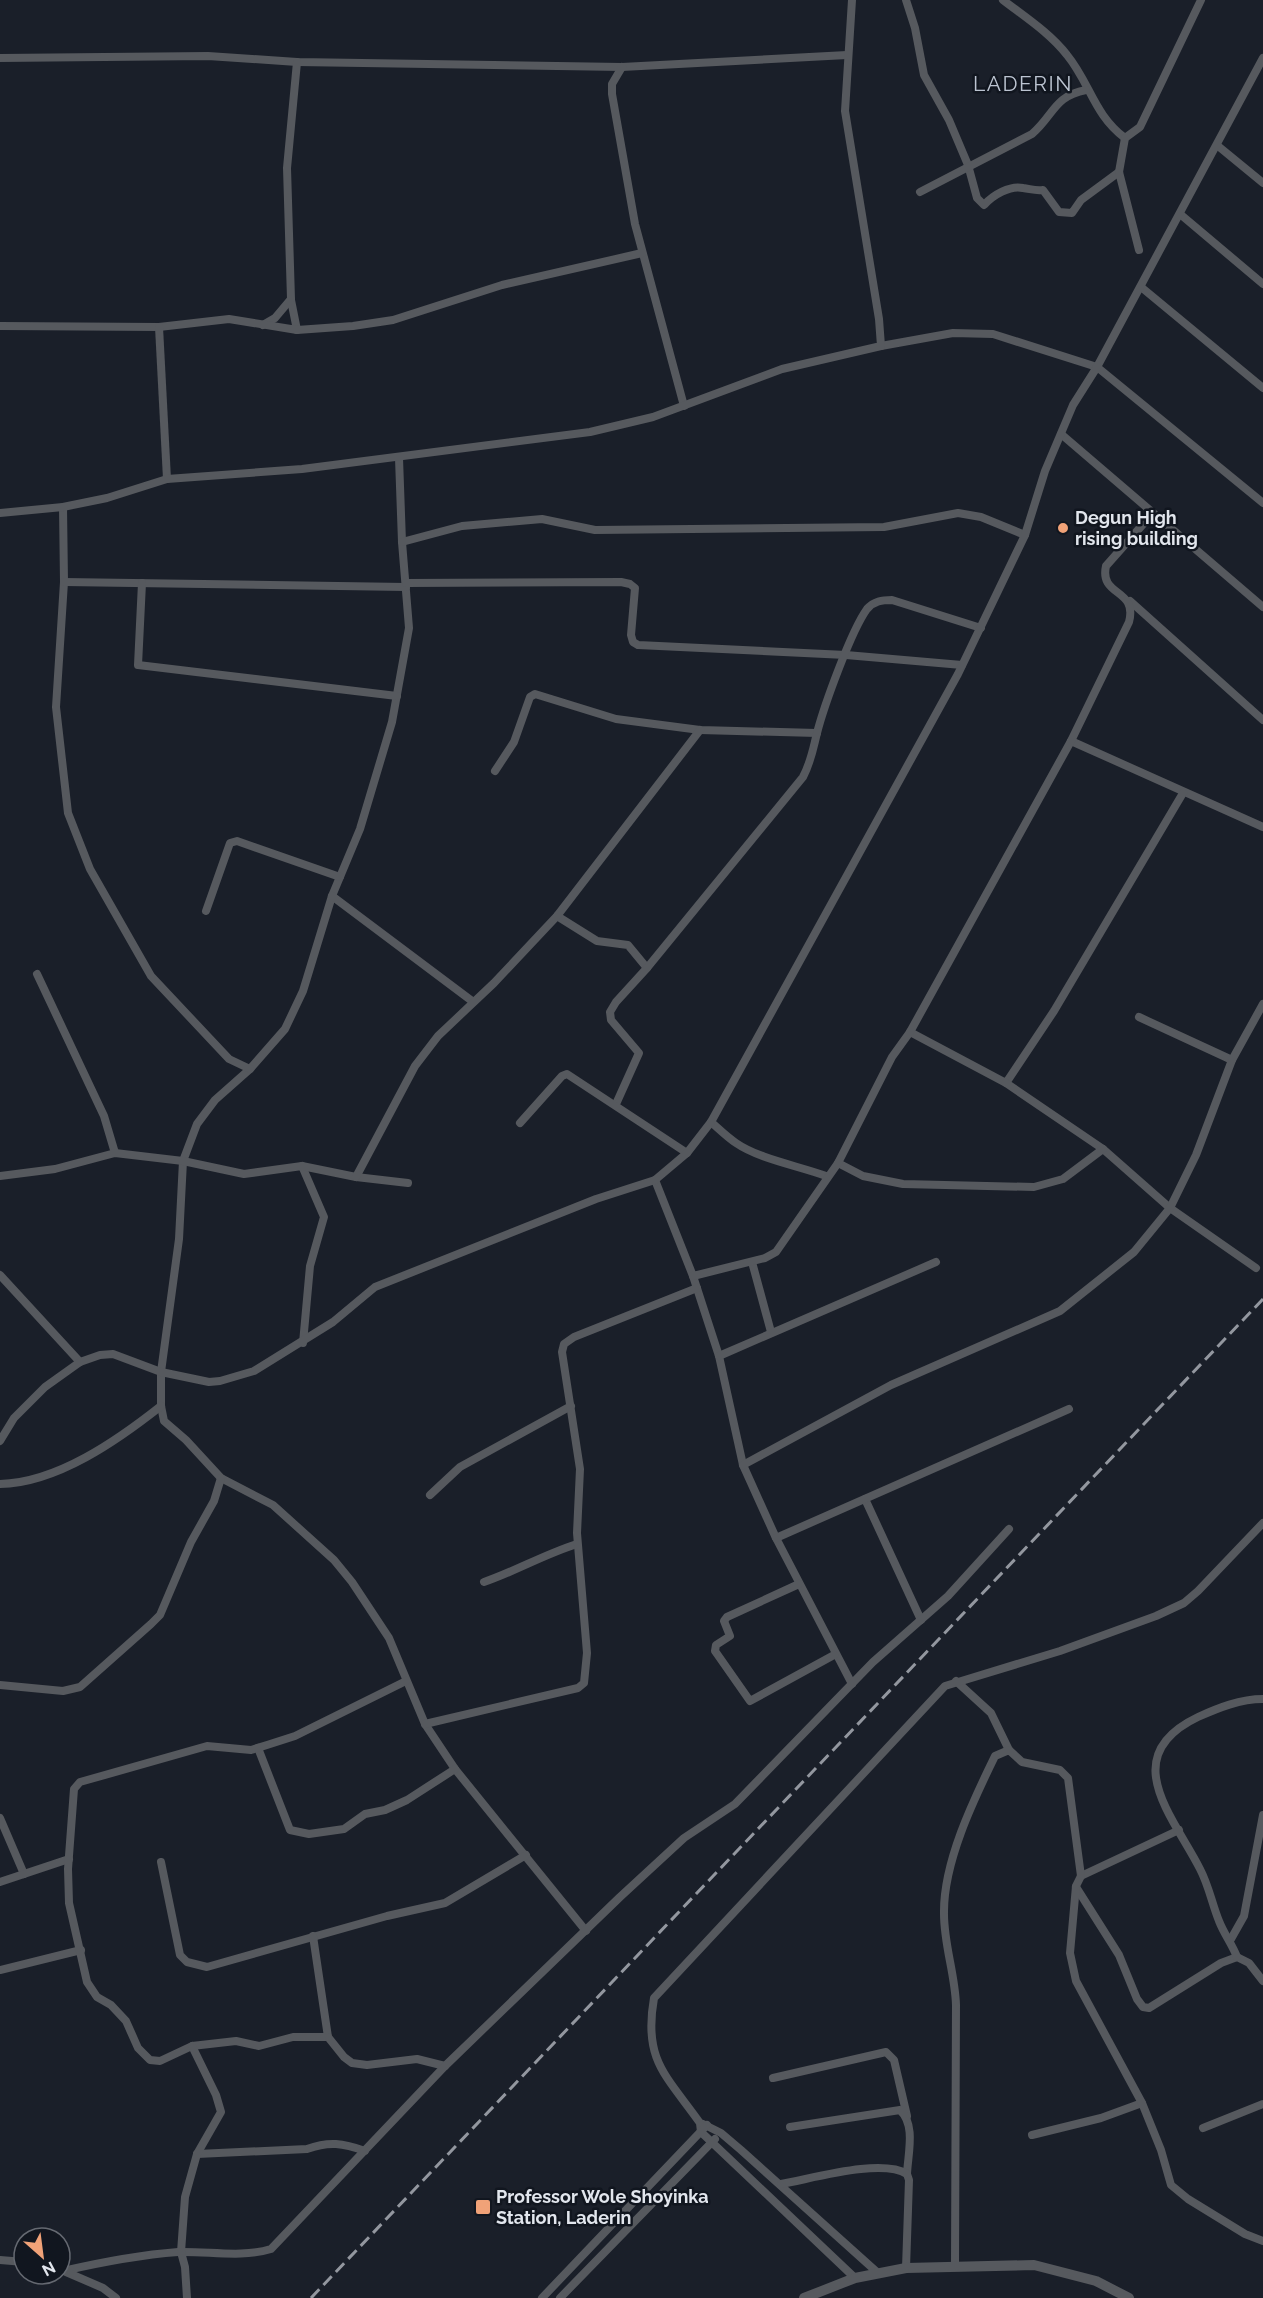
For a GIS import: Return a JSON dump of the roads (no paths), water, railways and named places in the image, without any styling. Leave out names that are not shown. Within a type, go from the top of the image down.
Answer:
[{"type":"street","points":[[852,0],[845,111],[879,319],[881,346]]},
{"type":"street","points":[[906,0],[915,28],[924,75],[949,120],[968,165],[977,198],[984,205],[992,197],[1022,187],[1033,191],[1043,190],[1059,212],[1072,213],[1081,200],[1119,172]]},
{"type":"street","points":[[1003,0],[1043,30],[1068,55],[1108,126],[1125,138]]},
{"type":"street","points":[[1139,250],[1119,172],[1125,138],[1140,126],[1201,0]]},
{"type":"street","points":[[0,58],[208,56],[297,62],[622,67],[847,56]]},
{"type":"street","points":[[0,1441],[14,1418],[45,1387],[80,1362],[113,1353],[161,1372],[208,1382],[220,1381],[254,1371],[303,1343],[375,1287],[596,1198],[655,1180],[687,1153],[711,1122],[962,665],[1025,535],[1045,471],[1073,405],[1098,367],[1180,214],[1261,71],[1263,58]]},
{"type":"street","points":[[297,62],[287,168],[291,299],[297,330]]},
{"type":"street","points":[[622,67],[616,75],[612,94],[642,253],[684,406]]},
{"type":"street","points":[[920,192],[968,165],[1032,134],[1043,125],[1056,104],[1070,93],[1086,90]]},
{"type":"street","points":[[1218,146],[1263,183]]},
{"type":"street","points":[[1180,214],[1261,278]]},
{"type":"street","points":[[0,326],[159,327],[229,319],[297,330],[353,326],[393,320],[502,285],[642,253]]},
{"type":"street","points":[[1141,287],[1263,388]]},
{"type":"street","points":[[262,325],[275,318],[291,299]]},
{"type":"street","points":[[159,327],[167,479]]},
{"type":"street","points":[[0,513],[63,507],[107,498],[167,479],[291,470],[399,458],[590,432],[653,417],[782,369],[881,346],[952,333],[993,334],[1098,367],[1263,502]]},
{"type":"street","points":[[1061,434],[1263,607]]},
{"type":"street","points":[[399,458],[402,542],[410,628],[392,722],[360,829],[332,896],[298,1000],[285,1029],[250,1069],[215,1100],[197,1124],[183,1161],[179,1239],[161,1372],[161,1406],[164,1421],[186,1440],[221,1478],[273,1505],[334,1560],[389,1638],[425,1724],[455,1768],[586,1930]]},
{"type":"street","points":[[63,507],[64,582],[56,707],[68,813],[90,869],[151,976],[229,1059],[250,1069]]},
{"type":"street","points":[[402,542],[462,526],[543,519],[595,530],[872,527],[958,513],[981,517],[1025,535]]},
{"type":"street","points":[[1153,513],[1106,566],[1104,576],[1108,586],[1128,599],[1263,720]]},
{"type":"street","points":[[64,582],[406,585],[621,582],[630,584],[634,588],[631,635],[633,642],[638,645],[846,655],[962,665]]},
{"type":"street","points":[[142,584],[138,665],[397,696]]},
{"type":"street","points":[[693,1276],[752,1262],[776,1252],[826,1176],[838,1163],[892,1058],[910,1032],[1071,741],[1129,622],[1132,611],[1128,599]]},
{"type":"street","points":[[616,1104],[639,1053],[611,1020],[610,1012],[803,777],[812,759],[817,733],[846,655],[868,609],[879,600],[892,600],[981,628]]},
{"type":"street","points":[[495,771],[514,742],[530,697],[535,694],[616,719],[700,730],[817,733]]},
{"type":"street","points":[[356,1177],[415,1066],[438,1036],[472,1001],[494,983],[557,916],[700,730]]},
{"type":"street","points":[[1071,741],[1263,827]]},
{"type":"street","points":[[1006,1083],[1054,1011],[1183,793]]},
{"type":"street","points":[[206,911],[230,843],[237,842],[340,877]]},
{"type":"street","points":[[332,896],[472,1001]]},
{"type":"street","points":[[557,916],[597,941],[628,945],[647,969]]},
{"type":"street","points":[[37,974],[104,1116],[116,1153]]},
{"type":"street","points":[[743,1465],[891,1385],[1060,1311],[1134,1252],[1170,1208],[1196,1155],[1232,1060],[1263,1004]]},
{"type":"street","points":[[1139,1017],[1232,1060]]},
{"type":"street","points":[[1255,1018],[1263,1027]]},
{"type":"street","points":[[910,1032],[1006,1083],[1102,1149],[1170,1208],[1256,1268]]},
{"type":"street","points":[[520,1123],[562,1076],[567,1074],[616,1104],[687,1153]]},
{"type":"street","points":[[711,1122],[738,1144],[763,1156],[793,1163],[826,1176]]},
{"type":"street","points":[[838,1163],[863,1176],[903,1184],[1034,1187],[1063,1179],[1102,1149]]},
{"type":"street","points":[[0,1176],[55,1169],[116,1153],[183,1161],[244,1174],[302,1166],[356,1177],[408,1184]]},
{"type":"street","points":[[302,1166],[324,1217],[310,1266],[303,1343]]},
{"type":"street","points":[[655,1180],[693,1276],[719,1356],[743,1465],[776,1539],[834,1655],[852,1684]]},
{"type":"street","points":[[752,1262],[771,1332]]},
{"type":"street","points":[[719,1356],[936,1262]]},
{"type":"street","points":[[0,1275],[80,1362]]},
{"type":"street","points":[[425,1724],[578,1688],[584,1683],[587,1653],[577,1544],[580,1469],[562,1352],[564,1344],[697,1288]]},
{"type":"street","points":[[0,1484],[38,1476],[93,1454],[119,1439],[161,1406]]},
{"type":"street","points":[[430,1495],[460,1467],[571,1406]]},
{"type":"street","points":[[776,1539],[1069,1409]]},
{"type":"street","points":[[0,1685],[63,1691],[80,1687],[151,1624],[160,1615],[191,1542],[214,1501],[221,1478]]},
{"type":"street","points":[[865,1499],[921,1620]]},
{"type":"street","points":[[855,2278],[712,2143],[703,2126],[656,2062],[649,2027],[654,1998],[945,1686],[1060,1651],[1156,1616],[1184,1602],[1198,1591],[1263,1523]]},
{"type":"street","points":[[72,2269],[128,2257],[181,2252],[258,2253],[271,2249],[445,2066],[684,1838],[735,1804],[852,1684],[948,1596],[1009,1529]]},
{"type":"street","points":[[484,1582],[511,1572],[547,1553],[577,1544]]},
{"type":"street","points":[[799,1584],[727,1617],[724,1621],[730,1636],[716,1645],[716,1651],[750,1701],[834,1655]]},
{"type":"street","points":[[328,2037],[293,2037],[259,2046],[236,2041],[192,2046],[160,2061],[150,2060],[138,2048],[126,2021],[111,2005],[97,1997],[87,1982],[69,1903],[69,1859],[74,1789],[80,1782],[207,1746],[251,1750],[295,1736],[406,1681]]},
{"type":"street","points":[[956,1682],[991,1713],[1009,1750],[1022,1762],[1060,1770],[1068,1778],[1081,1876],[1076,1886],[1070,1953],[1076,1981],[1142,2103],[1161,2151],[1171,2185],[1188,2199],[1245,2234],[1263,2241]]},
{"type":"street","points":[[1263,1699],[1234,1703],[1179,1727],[1164,1741],[1156,1767],[1155,1782],[1158,1794],[1202,1872],[1219,1922],[1231,1940],[1237,1957],[1249,1963],[1263,1982]]},
{"type":"street","points":[[258,1748],[290,1830],[309,1834],[344,1829],[365,1814],[385,1810],[407,1800],[455,1768]]},
{"type":"street","points":[[955,2266],[956,2005],[955,1982],[948,1960],[944,1889],[976,1797],[995,1756],[1009,1750]]},
{"type":"street","points":[[1231,1940],[1244,1916],[1263,1815]]},
{"type":"street","points":[[0,1818],[24,1874]]},
{"type":"street","points":[[1081,1876],[1179,1830]]},
{"type":"street","points":[[161,1862],[180,1955],[187,1962],[207,1967],[313,1936],[445,1903],[526,1856]]},
{"type":"street","points":[[0,1882],[69,1859]]},
{"type":"street","points":[[1076,1886],[1119,1955],[1137,1999],[1143,2007],[1149,2008],[1221,1963],[1237,1957]]},
{"type":"street","points":[[313,1936],[328,2037],[344,2057],[352,2062],[367,2065],[417,2059],[445,2066]]},
{"type":"street","points":[[0,1970],[81,1950]]},
{"type":"street","points":[[187,2298],[185,2267],[181,2252],[184,2197],[197,2154],[221,2112],[216,2096],[192,2046]]},
{"type":"street","points":[[773,2078],[886,2052],[894,2060],[910,2126],[906,2268]]},
{"type":"street","points":[[1032,2135],[1101,2118],[1142,2103]]},
{"type":"street","points":[[1203,2128],[1263,2103]]},
{"type":"street","points":[[790,2127],[900,2109],[907,2116]]},
{"type":"street","points":[[703,2126],[721,2133],[878,2272]]},
{"type":"street","points":[[542,2298],[703,2126]]},
{"type":"street","points":[[560,2298],[721,2133]]},
{"type":"street","points":[[197,2154],[307,2149],[324,2143],[342,2143],[365,2151]]},
{"type":"street","points":[[781,2184],[863,2170],[899,2169],[907,2174]]},
{"type":"street","points":[[804,2298],[820,2296],[855,2278],[878,2272],[906,2268],[1034,2265],[1095,2281],[1129,2298]]},
{"type":"street","points":[[72,2275],[103,2288],[116,2298]]},
{"type":"railway","points":[[311,2298],[1263,1299]]},
{"type":"place","name":"Degun High rising building","points":[[1063,528]]},
{"type":"place","name":"Professor Wole Shoyinka Station, Laderin","points":[[483,2207]]},
{"type":"district","name":"LADERIN","points":[[1023,84]]}]
